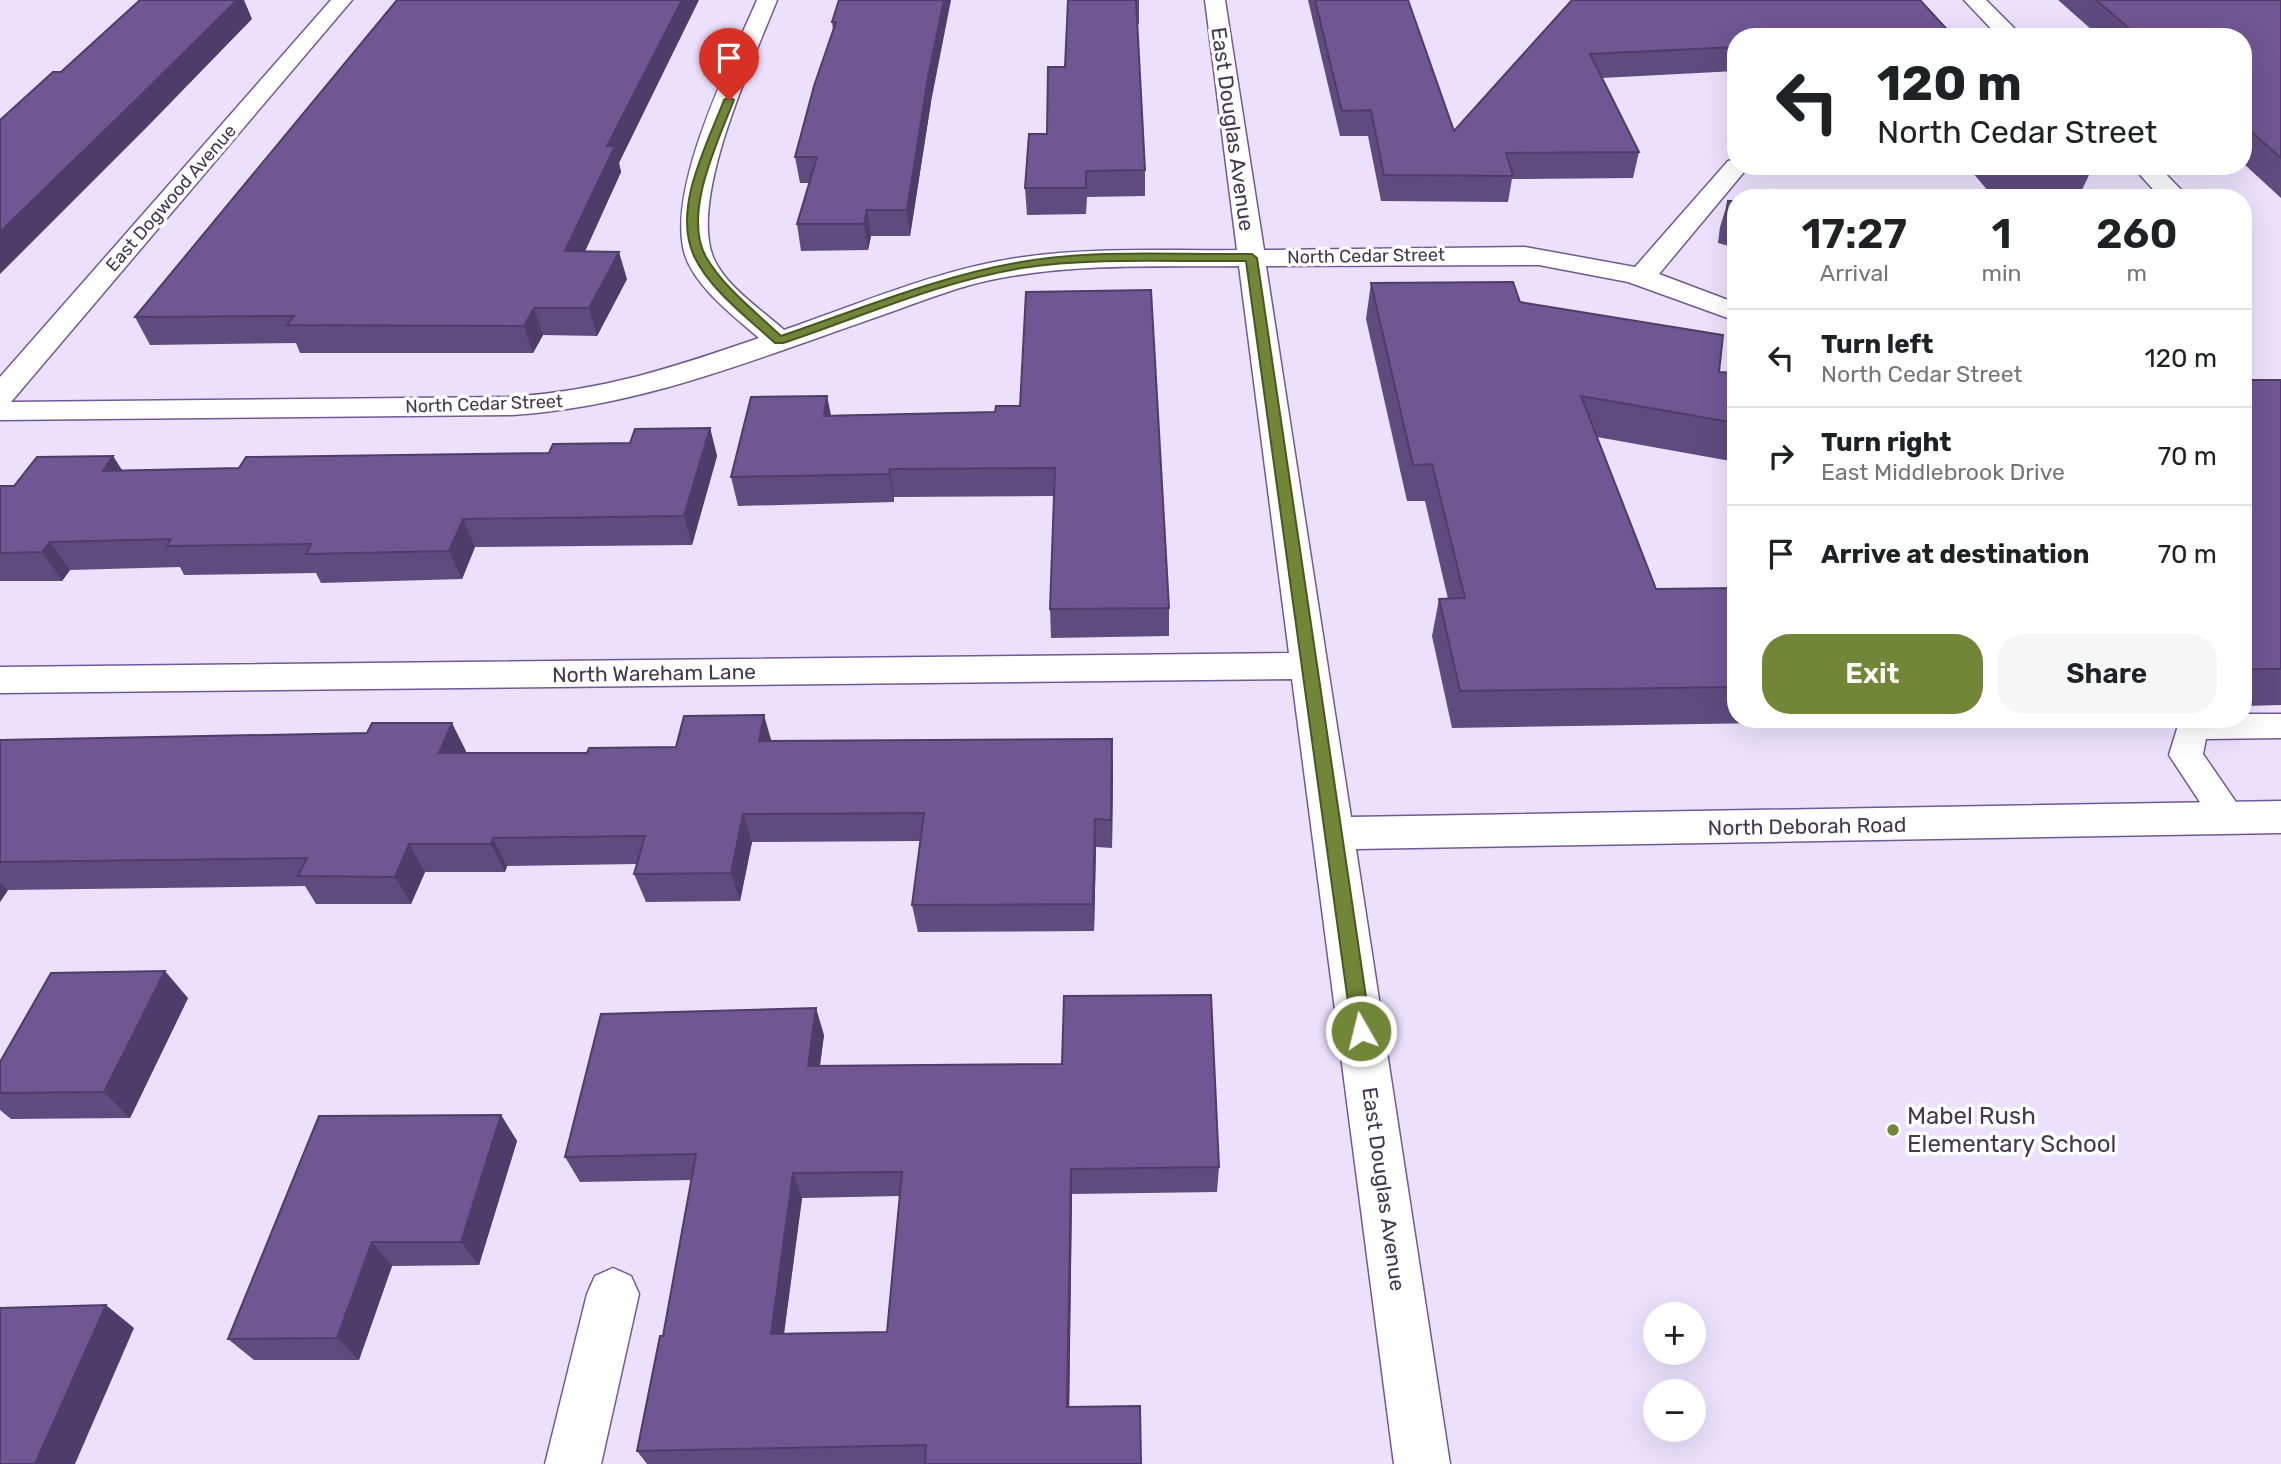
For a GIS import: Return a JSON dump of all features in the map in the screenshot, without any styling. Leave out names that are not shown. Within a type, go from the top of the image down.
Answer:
[{"type":"street","name":"East Dogwood Avenue","points":[[0,396],[342,0]]},
{"type":"street","points":[[766,0],[700,175],[693,218],[699,255],[722,287],[779,341]]},
{"type":"street","name":"East Douglas Avenue","points":[[1215,0],[1422,1464]]},
{"type":"street","points":[[1974,0],[2003,28]]},
{"type":"street","points":[[1641,277],[1729,175]]},
{"type":"street","points":[[2153,175],[2167,189]]},
{"type":"street","name":"North Cedar Street","points":[[0,411],[512,406],[567,402],[657,382],[960,279],[1023,265],[1092,260],[1525,255],[1579,261],[1641,277],[1705,304],[1727,310]]},
{"type":"street","name":"North Wareham Lane","points":[[0,680],[1309,666]]},
{"type":"street","name":"North Deborah Road","points":[[1334,833],[2281,817]]},
{"type":"street","points":[[573,1464],[613,1294]]},
{"type":"lane","points":[[2252,726],[2281,726]]},
{"type":"lane","points":[[2192,728],[2186,755],[2229,818]]},
{"type":"building","points":[[140,0],[237,0],[0,232],[0,120],[53,72],[61,72]]},
{"type":"building","points":[[397,0],[682,0],[607,146],[615,146],[565,251],[619,252],[589,308],[534,308],[524,326],[287,325],[294,316],[135,317]]},
{"type":"building","points":[[839,0],[944,0],[928,77],[907,210],[867,210],[864,224],[797,224],[817,157],[795,157],[814,86],[836,22],[832,22]]},
{"type":"building","points":[[1068,0],[1136,0],[1145,170],[1086,171],[1086,188],[1025,188],[1029,134],[1047,134],[1048,67],[1065,67]]},
{"type":"building","points":[[1315,0],[1408,0],[1454,131],[1572,0],[1920,0],[1946,28],[1727,28],[1727,47],[1590,54],[1639,152],[1506,153],[1513,176],[1384,175],[1371,110],[1342,111]]},
{"type":"building","points":[[2096,0],[2281,0],[2281,158],[2252,132],[2252,28],[2129,28]]},
{"type":"building","points":[[1513,282],[1520,302],[1723,335],[1719,372],[1727,372],[1727,421],[1581,396],[1656,589],[1727,588],[1727,687],[1460,691],[1439,599],[1465,598],[1432,464],[1413,465],[1371,283]]},
{"type":"building","points":[[1151,290],[1169,608],[1050,609],[1055,468],[890,469],[889,474],[731,477],[751,397],[827,396],[824,416],[995,412],[996,406],[1020,406],[1026,292]]},
{"type":"building","points":[[2252,380],[2281,380],[2281,669],[2252,669]]},
{"type":"building","points":[[710,428],[684,516],[463,519],[449,551],[306,554],[311,544],[167,546],[171,539],[50,542],[42,552],[0,553],[0,486],[14,486],[37,457],[113,456],[103,471],[239,468],[246,457],[549,453],[553,444],[630,443],[635,429]]},
{"type":"building","points":[[764,715],[759,741],[1112,739],[1111,820],[1095,819],[1093,904],[912,905],[924,813],[743,814],[731,873],[634,874],[645,836],[493,838],[491,844],[409,844],[395,877],[298,876],[307,858],[0,862],[0,740],[367,733],[372,723],[452,723],[439,753],[587,753],[589,748],[676,747],[684,716]]},
{"type":"building","points":[[165,971],[104,1092],[0,1093],[0,1062],[51,973]]},
{"type":"building","points":[[1211,995],[1219,1167],[1071,1169],[1067,1407],[1140,1406],[1141,1464],[925,1464],[926,1445],[637,1451],[660,1336],[663,1336],[696,1154],[565,1157],[601,1014],[816,1008],[808,1066],[1062,1064],[1064,996]],"holes":[[[902,1172],[887,1332],[771,1334],[793,1173]]]},
{"type":"building","points":[[501,1115],[461,1242],[372,1242],[337,1338],[228,1339],[319,1116]]},
{"type":"building","points":[[106,1305],[35,1464],[0,1464],[0,1308]]},
{"type":"place","name":"Mabel Rush Elementary School","points":[[1893,1130]]},
{"type":"route","points":[[729,100],[700,175],[693,218],[699,255],[722,287],[779,341],[960,279],[1023,265],[1092,260],[1252,258],[1361,1031]]}]
